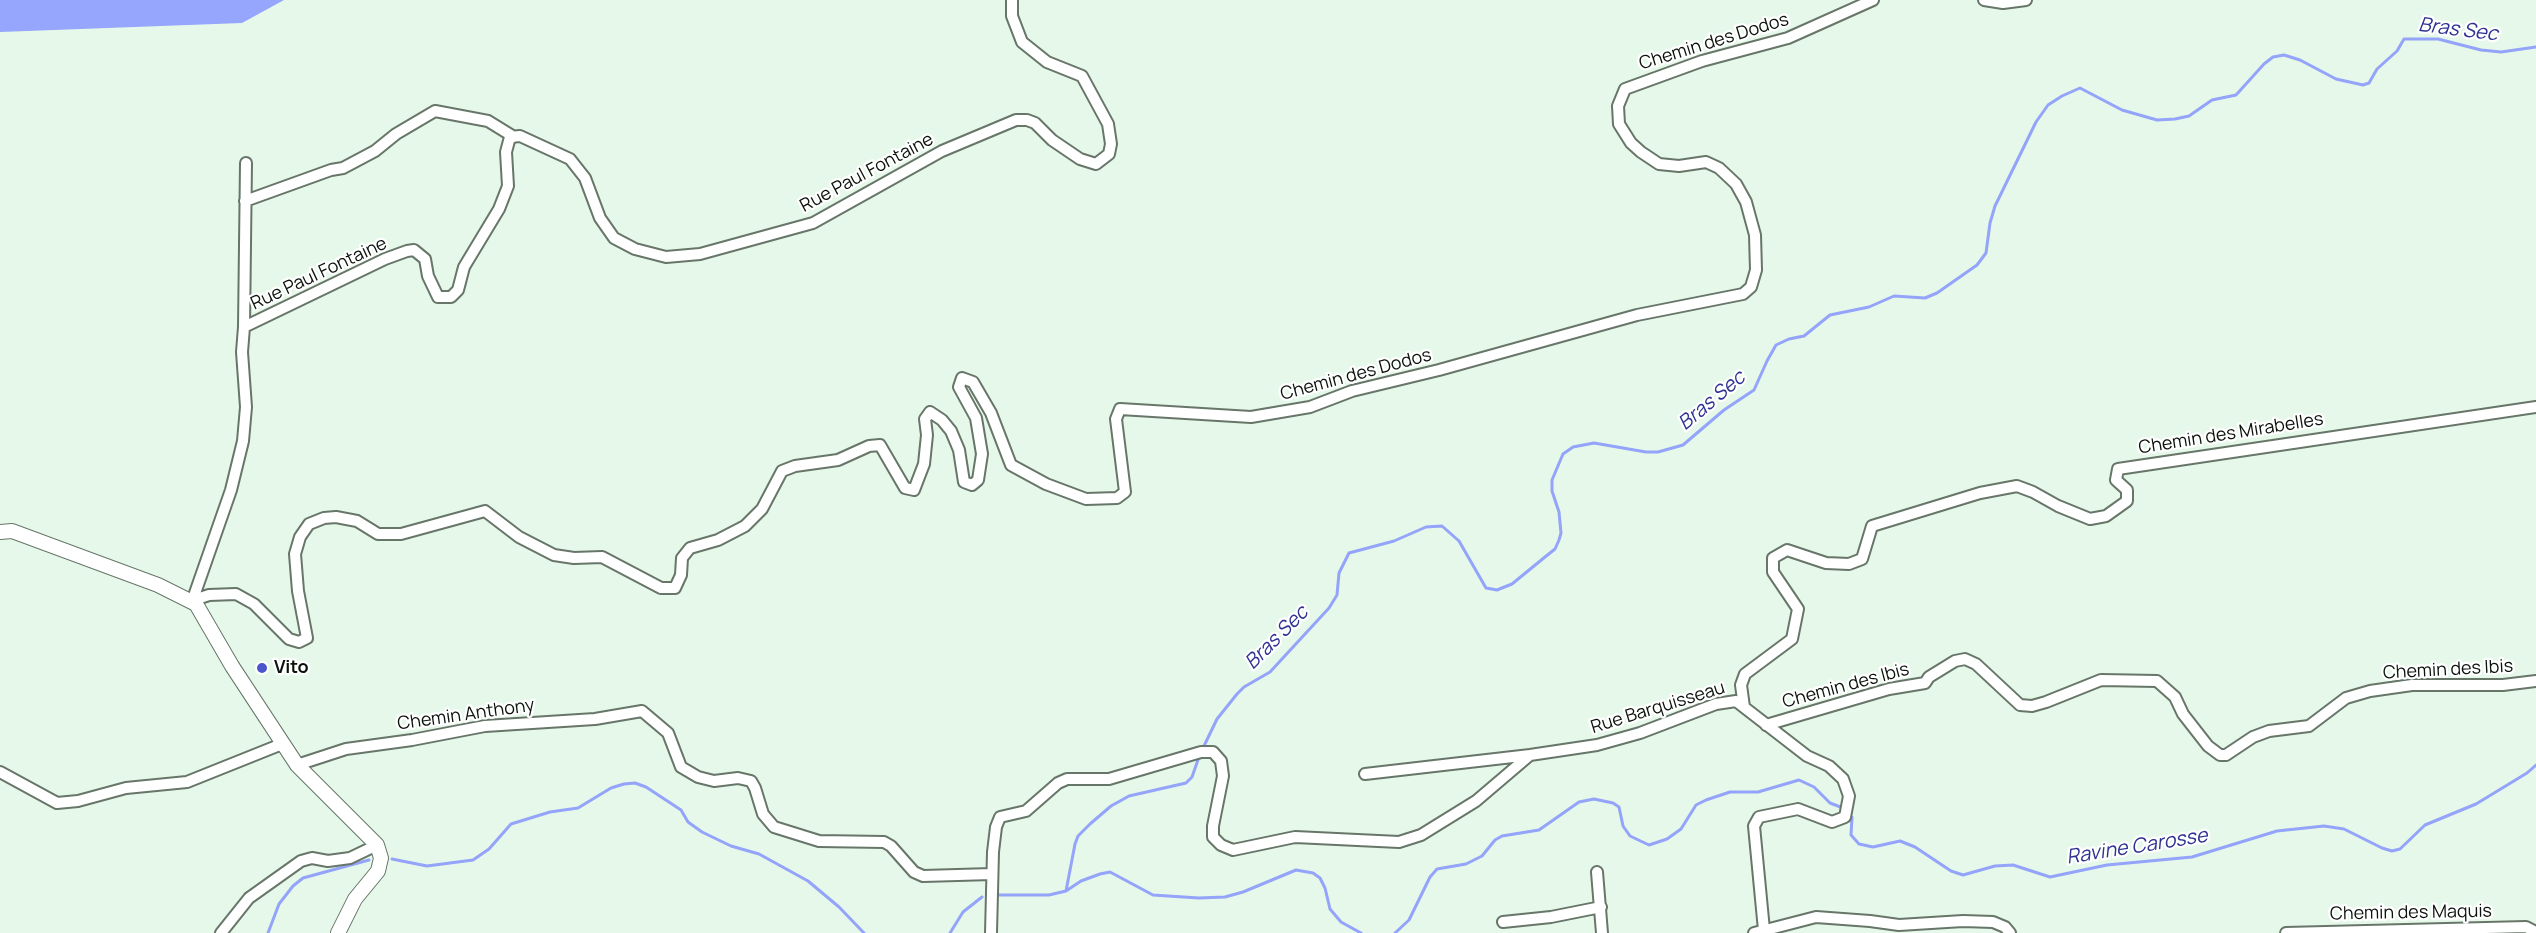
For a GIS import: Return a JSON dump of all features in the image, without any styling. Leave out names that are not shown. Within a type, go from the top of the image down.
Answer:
[{"type":"main road","points":[[0,532],[12,531],[158,585],[195,602],[297,765],[377,846],[381,858],[378,872],[355,899],[338,933]]},
{"type":"street","name":"Rue Paul Fontaine","points":[[195,602],[231,490],[243,441],[246,407],[242,352],[244,327],[407,251],[414,250],[425,259],[428,276],[438,297],[451,297],[458,290],[464,267],[471,254],[500,209],[508,186],[506,152],[510,137],[520,136],[570,159],[585,178],[600,218],[615,238],[635,249],[666,257],[700,254],[813,223],[942,151],[1016,120],[1035,123],[1052,140],[1080,159],[1096,164],[1109,154],[1111,144],[1108,124],[1082,76],[1047,62],[1022,42],[1012,16],[1012,0]]},
{"type":"street","name":"Chemin des Dodos","points":[[195,602],[209,595],[236,594],[254,604],[289,639],[299,642],[307,638],[298,591],[295,554],[300,537],[309,524],[324,518],[336,517],[357,521],[378,534],[401,534],[485,510],[519,537],[554,555],[574,558],[602,557],[661,588],[675,588],[681,575],[682,558],[690,548],[718,540],[745,526],[762,508],[782,471],[795,466],[837,460],[869,446],[880,446],[904,488],[914,490],[924,464],[927,435],[925,418],[930,412],[942,420],[951,431],[959,450],[964,482],[972,485],[978,480],[982,454],[976,418],[959,387],[962,378],[972,382],[991,413],[1011,465],[1047,484],[1086,499],[1117,498],[1125,492],[1116,419],[1120,409],[1251,417],[1310,407],[1352,391],[1439,370],[1637,315],[1743,294],[1751,287],[1756,270],[1755,235],[1746,202],[1736,184],[1719,168],[1706,162],[1679,166],[1659,164],[1641,152],[1631,143],[1619,124],[1618,106],[1625,89],[1702,61],[1788,38],[1873,0]]},
{"type":"street","points":[[1984,0],[2003,3],[2026,0]]},
{"type":"street","points":[[245,201],[331,170],[343,168],[375,151],[396,134],[435,111],[488,121],[514,137]]},
{"type":"street","points":[[244,327],[246,163]]},
{"type":"street","name":"Chemin des Mirabelles","points":[[1744,707],[1741,686],[1744,674],[1792,639],[1798,609],[1773,572],[1773,558],[1787,550],[1826,563],[1848,564],[1862,559],[1872,526],[1980,493],[2017,486],[2090,519],[2106,516],[2127,501],[2127,490],[2116,480],[2118,469],[2536,406]]},
{"type":"street","name":"Chemin des Ibis","points":[[1766,725],[1889,689],[1925,683],[1929,677],[1955,661],[1965,658],[1976,664],[2020,705],[2032,706],[2046,702],[2101,680],[2157,681],[2175,697],[2183,714],[2208,746],[2220,755],[2226,755],[2253,737],[2269,731],[2309,726],[2346,698],[2370,691],[2412,685],[2503,685],[2536,681]]},
{"type":"street","name":"Rue Barquisseau","points":[[1365,774],[1597,746],[1640,733],[1716,704],[1736,701],[1807,756],[1828,766],[1843,779],[1850,796],[1845,817],[1832,822],[1798,808],[1759,818],[1754,826],[1759,931]]},
{"type":"street","name":"Chemin Anthony","points":[[297,765],[346,749],[412,740],[485,726],[595,719],[642,711],[668,733],[681,767],[698,777],[714,781],[738,778],[751,781],[763,814],[774,827],[819,841],[884,842],[891,846],[914,872],[923,876],[992,874]]},
{"type":"street","points":[[0,772],[57,803],[78,801],[126,789],[187,782],[282,744]]},
{"type":"street","points":[[991,933],[992,874],[996,827],[1000,817],[1026,811],[1058,783],[1067,779],[1109,779],[1201,752],[1213,752],[1221,761],[1224,776],[1213,826],[1213,837],[1221,845],[1233,850],[1296,837],[1400,842],[1421,835],[1476,801],[1530,755]]},
{"type":"street","points":[[221,933],[249,898],[302,861],[312,858],[328,861],[350,858],[377,846]]},
{"type":"street","points":[[1597,872],[1602,933]]},
{"type":"street","points":[[1503,922],[1551,917],[1571,911],[1601,907]]},
{"type":"street","points":[[1759,931],[1815,917],[1899,925],[1993,922],[2005,927],[2010,933]]},
{"type":"street","name":"Chemin des Maquis","points":[[2286,933],[2526,927],[2536,932]]},
{"type":"shaded area","points":[[0,0],[284,0],[242,23],[0,32]]},
{"type":"waterway","name":"Bras Sec","points":[[1203,748],[1217,719],[1237,694],[1244,687],[1270,672],[1329,608],[1337,595],[1339,573],[1349,553],[1394,541],[1426,527],[1442,526],[1459,541],[1486,588],[1497,590],[1512,584],[1555,549],[1561,533],[1559,512],[1552,491],[1552,480],[1563,454],[1573,447],[1594,443],[1658,452],[1683,445],[1724,410],[1754,390],[1776,345],[1804,336],[1830,315],[1869,307],[1894,296],[1925,298],[1937,293],[1977,265],[1986,253],[1995,206],[2036,122],[2048,105],[2062,96],[2080,88],[2122,110],[2157,120],[2175,119],[2189,116],[2212,100],[2236,95],[2273,57],[2284,55],[2300,60],[2336,79],[2363,85],[2369,83],[2377,69],[2397,51],[2404,39],[2438,39],[2481,50],[2501,52],[2536,47]]},
{"type":"waterway","name":"Bras Sec","points":[[1066,891],[1078,836],[1111,806],[1129,796],[1186,783],[1192,777],[1200,754]]},
{"type":"waterway","name":"Ravine Carosse","points":[[1852,817],[1851,835],[1859,844],[1873,847],[1900,841],[1915,847],[1951,871],[1963,875],[1995,866],[2013,865],[2050,877],[2107,865],[2192,857],[2277,831],[2324,826],[2344,829],[2392,851],[2400,849],[2425,825],[2476,804],[2527,773],[2536,765]]},
{"type":"waterway","name":"Ravine Carosse","points":[[1395,933],[1409,920],[1430,877],[1437,869],[1466,864],[1482,856],[1495,840],[1502,836],[1539,830],[1579,802],[1594,799],[1613,803],[1619,807],[1623,826],[1630,836],[1649,845],[1667,839],[1681,829],[1696,805],[1730,792],[1758,792],[1799,780],[1814,787],[1830,803],[1843,808]]},
{"type":"waterway","name":"Ravine Carosse","points":[[392,859],[427,866],[473,860],[489,849],[511,824],[550,812],[578,808],[611,788],[635,783],[646,787],[681,810],[688,822],[702,832],[731,846],[759,854],[808,881],[839,907],[864,933]]},
{"type":"waterway","name":"Ravine Carosse","points":[[268,933],[279,904],[293,886],[303,878],[369,860]]},
{"type":"waterway","name":"Ravine Carosse","points":[[997,895],[1049,895],[1066,891],[1081,881],[1110,872],[1153,895],[1225,897],[1296,870],[1313,873],[1320,878],[1330,909],[1341,922],[1361,933]]},
{"type":"waterway","name":"Ravine Carosse","points":[[950,933],[963,912],[982,897]]},
{"type":"place","name":"Vito","points":[[262,668]]}]
